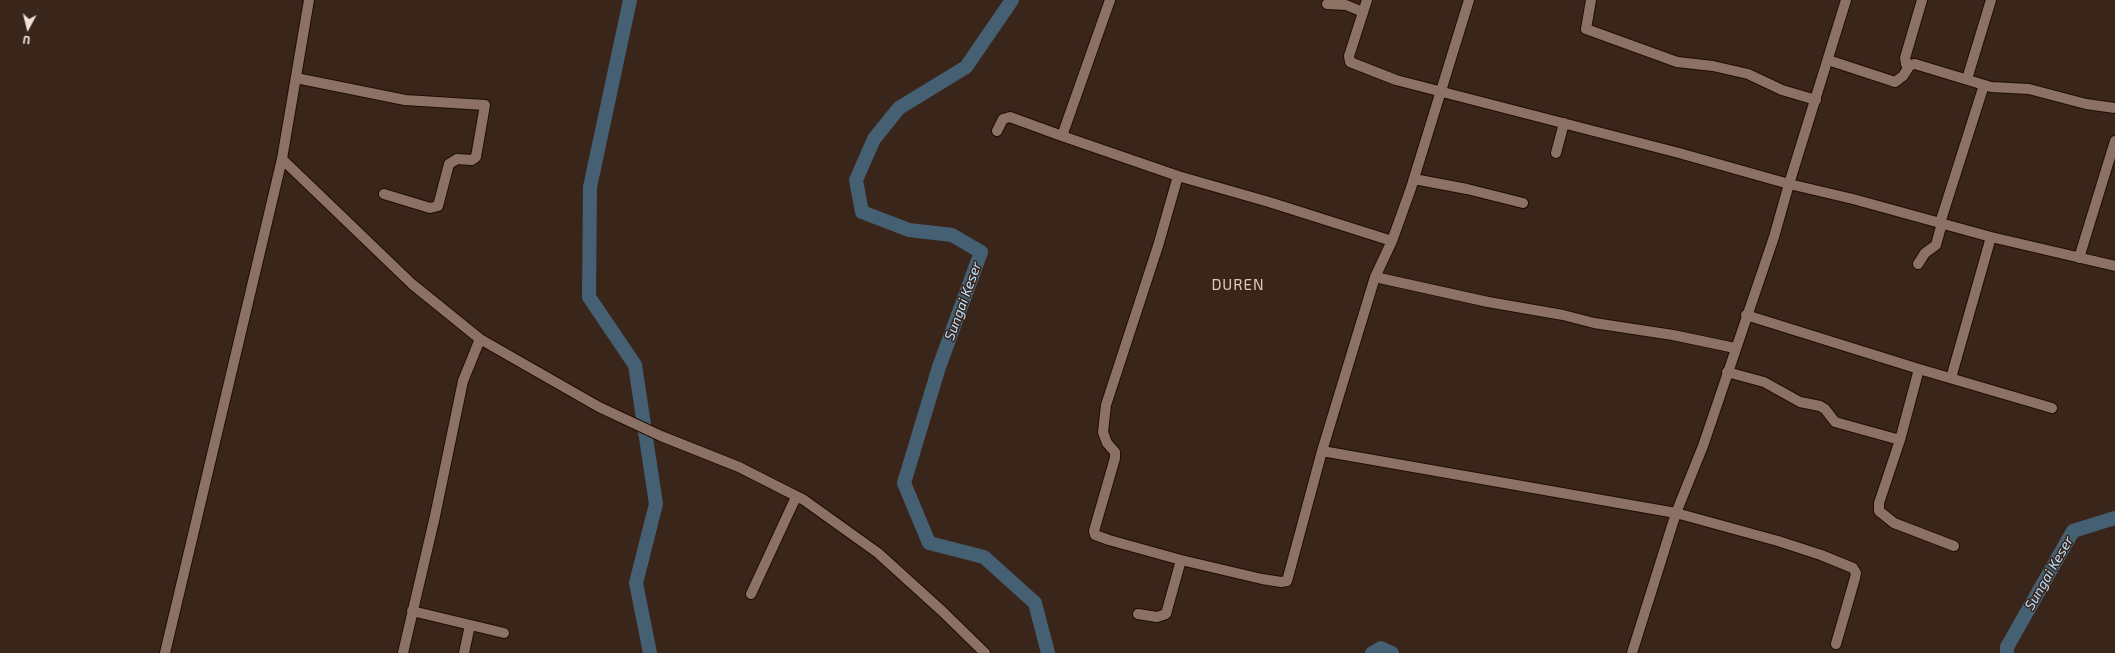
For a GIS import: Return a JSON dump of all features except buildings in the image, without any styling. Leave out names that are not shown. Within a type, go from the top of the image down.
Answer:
[{"type":"street","points":[[165,653],[282,159],[309,0]]},
{"type":"street","points":[[1062,136],[1110,0]]},
{"type":"street","points":[[1367,0],[1349,56],[1350,62],[1396,80],[1991,237],[2115,266]]},
{"type":"street","points":[[1178,176],[1158,246],[1106,405],[1103,432],[1107,443],[1115,452],[1115,458],[1094,531],[1098,537],[1181,560],[1281,582],[1287,580],[1294,561],[1322,451],[1375,277],[1392,241],[1414,179],[1469,0]]},
{"type":"street","points":[[1591,0],[1586,30],[1677,62],[1714,66],[1748,74],[1782,90],[1816,100]]},
{"type":"street","points":[[1632,653],[1676,513],[1703,446],[1746,315],[1774,237],[1846,0]]},
{"type":"street","points":[[1922,0],[1905,58],[1906,64],[1915,64],[1984,85],[2029,89],[2086,104],[2115,108]]},
{"type":"street","points":[[1967,79],[1990,0]]},
{"type":"street","points":[[1327,4],[1346,5],[1363,12]]},
{"type":"street","points":[[1828,60],[1891,81],[1900,79],[1910,65]]},
{"type":"street","points":[[296,78],[405,100],[485,105],[476,157],[472,160],[457,159],[449,164],[438,206],[430,208],[384,194]]},
{"type":"street","points":[[1918,264],[1925,253],[1936,245],[1941,223],[1984,85]]},
{"type":"street","points":[[997,131],[1003,119],[1010,117],[1178,176],[1269,202],[1392,241]]},
{"type":"street","points":[[1556,153],[1564,124]]},
{"type":"street","points":[[2080,258],[2115,141]]},
{"type":"street","points":[[282,159],[412,284],[480,339],[599,407],[641,428],[739,467],[796,497],[831,518],[878,553],[942,611],[985,653]]},
{"type":"street","points":[[1414,179],[1467,189],[1523,203]]},
{"type":"street","points":[[1951,378],[1991,237]]},
{"type":"street","points":[[1375,277],[1488,302],[1563,315],[1594,323],[1673,335],[1735,348]]},
{"type":"street","points":[[1746,315],[1919,370],[2052,408]]},
{"type":"street","points":[[403,653],[435,516],[463,381],[480,339]]},
{"type":"street","points":[[1919,370],[1900,440],[1879,502],[1879,511],[1894,523],[1954,546]]},
{"type":"street","points":[[1727,372],[1764,382],[1800,402],[1820,406],[1825,409],[1835,422],[1900,440]]},
{"type":"street","points":[[1322,451],[1676,513],[1821,554],[1853,568],[1856,573],[1836,644]]},
{"type":"street","points":[[751,594],[796,497]]},
{"type":"street","points":[[1138,614],[1157,617],[1166,614],[1181,560]]},
{"type":"street","points":[[412,611],[504,633]]},
{"type":"street","points":[[464,653],[470,625]]},
{"type":"waterway","points":[[630,0],[590,187],[589,297],[635,365],[656,504],[636,583],[650,653]]},
{"type":"waterway","name":"Sungai Keser","points":[[1012,0],[966,67],[899,108],[874,139],[856,180],[862,212],[909,230],[952,235],[981,252],[939,367],[904,483],[929,543],[984,557],[1035,603],[1048,653]]},
{"type":"waterway","name":"Sungai Keser","points":[[2007,653],[2007,647],[2073,531],[2115,518]]},
{"type":"waterway","name":"Sungai Keser","points":[[1372,653],[1381,648],[1392,653]]},
{"type":"district","name":"DUREN","points":[[1238,285]]}]
